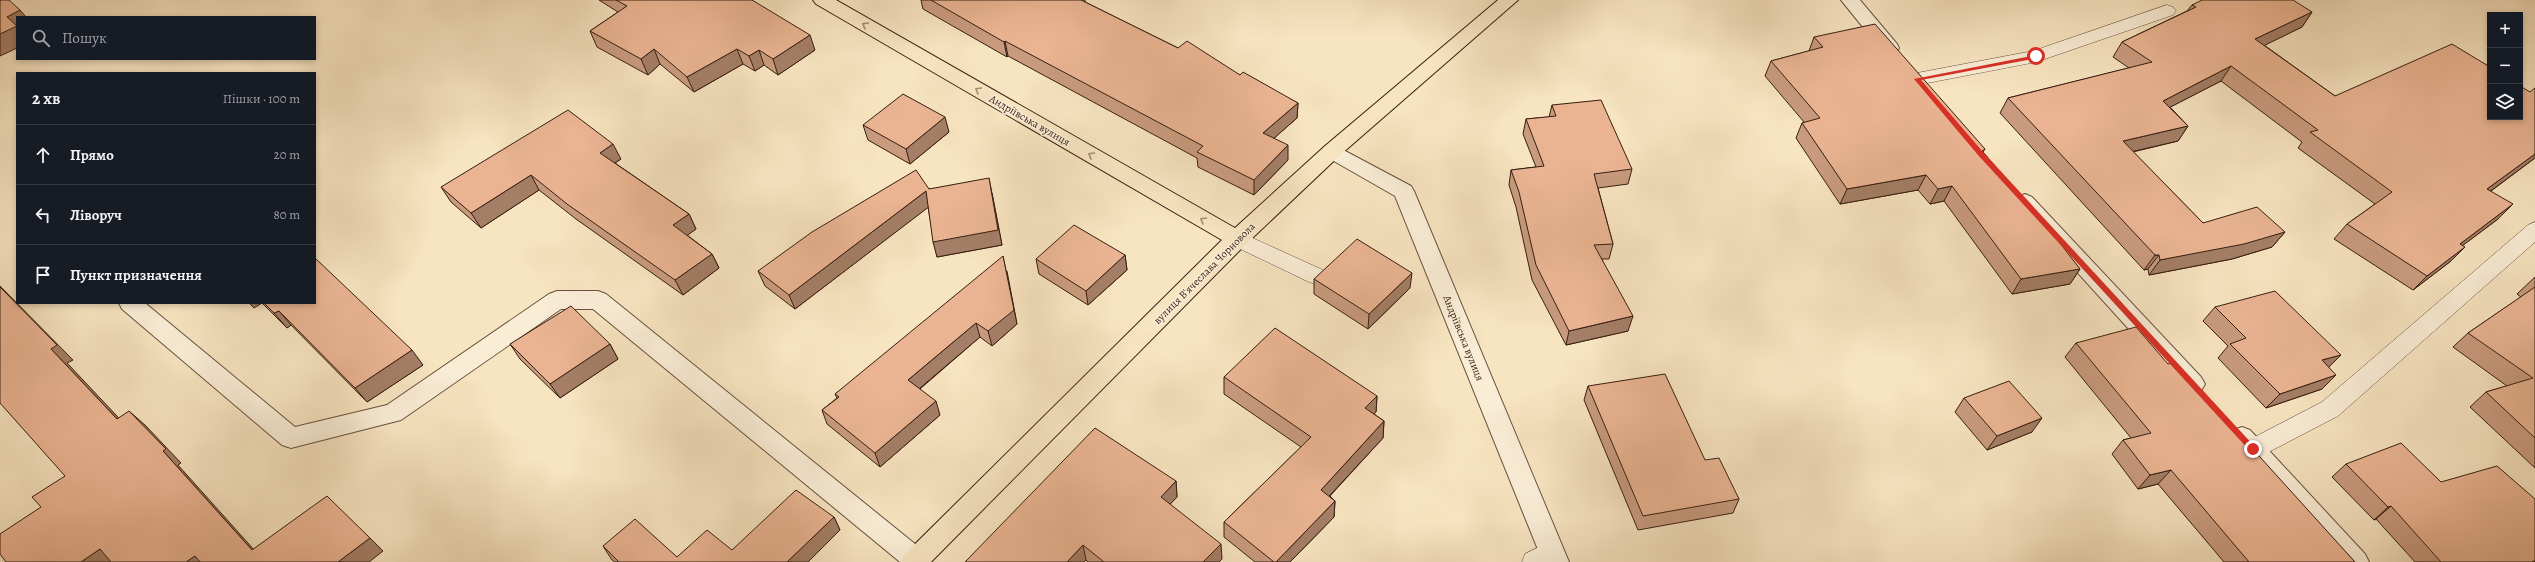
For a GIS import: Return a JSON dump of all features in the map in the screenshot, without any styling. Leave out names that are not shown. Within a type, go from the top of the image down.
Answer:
[{"type":"main road","name":"Андріївська вулиця","points":[[822,0],[1237,239]]},
{"type":"main road","name":"вулиця В'ячеслава Чорновола","points":[[915,561],[1237,239],[1332,151],[1508,0]]},
{"type":"street","points":[[1850,0],[1932,96]]},
{"type":"street","name":"Андріївська вулиця","points":[[1332,151],[1404,191],[1547,559]]},
{"type":"street","points":[[2013,189],[2205,397]]},
{"type":"street","points":[[131,304],[291,438],[393,413],[557,300],[598,300],[915,561]]},
{"type":"street","points":[[2226,420],[2356,562]]},
{"type":"lane","points":[[1917,79],[2036,56],[2167,11]]},
{"type":"lane","points":[[2253,449],[2330,409],[2535,230]]},
{"type":"lane","points":[[1237,239],[1316,276]]},
{"type":"building","points":[[0,0],[9,0],[20,10],[7,17],[16,26],[0,34]]},
{"type":"building","points":[[616,0],[752,0],[810,35],[773,59],[759,50],[749,56],[737,49],[687,77],[654,49],[641,59],[590,31],[627,6]]},
{"type":"building","points":[[931,0],[1081,0],[1178,48],[1187,41],[1240,75],[1243,72],[1298,103],[1263,133],[1288,145],[1254,180],[1197,152],[1203,146],[1005,41],[1004,42]]},
{"type":"building","points":[[2202,0],[2293,0],[2312,12],[2255,39],[2335,96],[2452,44],[2487,65],[2487,120],[2523,120],[2523,88],[2530,92],[2535,88],[2535,154],[2487,189],[2513,204],[2460,244],[2465,247],[2427,276],[2347,224],[2392,192],[2310,132],[2318,130],[2231,66],[2163,101],[2188,126],[2123,141],[2203,223],[2257,207],[2285,232],[2244,244],[2160,260],[2159,255],[2155,255],[2008,98],[2152,62],[2122,42],[2196,7],[2192,5]]},
{"type":"building","points":[[1875,24],[1985,149],[1982,151],[2039,216],[2080,269],[2021,279],[1952,186],[1938,189],[1926,175],[1847,189],[1802,123],[1820,118],[1771,61],[1823,47],[1814,37]]},
{"type":"building","points":[[903,94],[945,117],[906,149],[863,125]]},
{"type":"building","points":[[1601,100],[1632,169],[1594,174],[1613,244],[1594,245],[1633,316],[1569,331],[1536,265],[1519,192],[1511,170],[1544,166],[1526,119],[1556,116],[1552,105]]},
{"type":"building","points":[[568,110],[613,144],[600,153],[689,214],[673,225],[712,254],[675,280],[567,204],[531,175],[471,213],[441,187]]},
{"type":"building","points":[[916,170],[929,189],[989,178],[998,230],[933,242],[926,191],[789,295],[758,271],[812,232]]},
{"type":"building","points":[[1074,225],[1125,255],[1086,291],[1036,259]]},
{"type":"building","points":[[1357,239],[1412,273],[1369,314],[1314,279]]},
{"type":"building","points":[[1003,256],[1014,310],[988,331],[976,323],[908,380],[936,401],[875,453],[822,410],[839,397],[835,394]]},
{"type":"building","points":[[316,259],[412,350],[355,388],[279,311],[274,313],[265,304],[316,304]]},
{"type":"building","points":[[0,287],[57,345],[51,349],[117,419],[129,411],[166,449],[163,451],[252,550],[327,496],[370,538],[338,562],[200,562],[195,556],[186,562],[111,562],[100,549],[81,562],[6,562],[0,554],[0,534],[41,507],[32,497],[65,476],[0,403]]},
{"type":"building","points":[[2535,287],[2535,438],[2486,392],[2533,378],[2468,333]]},
{"type":"building","points":[[2275,291],[2341,355],[2322,360],[2336,375],[2280,394],[2230,344],[2246,338],[2215,307]]},
{"type":"building","points":[[571,306],[610,344],[550,384],[510,344]]},
{"type":"building","points":[[2136,327],[2168,364],[2174,362],[2355,562],[2249,562],[2171,470],[2150,475],[2123,440],[2151,433],[2076,343]]},
{"type":"building","points":[[1275,328],[1377,396],[1365,408],[1384,421],[1321,490],[1335,501],[1276,562],[1274,562],[1224,522],[1311,437],[1224,377]]},
{"type":"building","points":[[1665,374],[1705,460],[1719,458],[1739,499],[1643,516],[1588,386]]},
{"type":"building","points":[[2009,381],[2042,418],[1997,436],[1964,398]]},
{"type":"building","points":[[1095,428],[1176,481],[1161,497],[1221,544],[1203,562],[1104,562],[1083,545],[1067,562],[965,562]]},
{"type":"building","points":[[2401,443],[2441,482],[2497,466],[2535,499],[2535,560],[2532,562],[2441,562],[2391,506],[2388,507],[2346,464]]},
{"type":"building","points":[[796,490],[834,517],[787,562],[619,562],[603,546],[635,519],[677,557],[707,530],[732,550]]},
{"type":"route","points":[[2036,56],[1917,79],[1981,154],[2253,449]]}]
